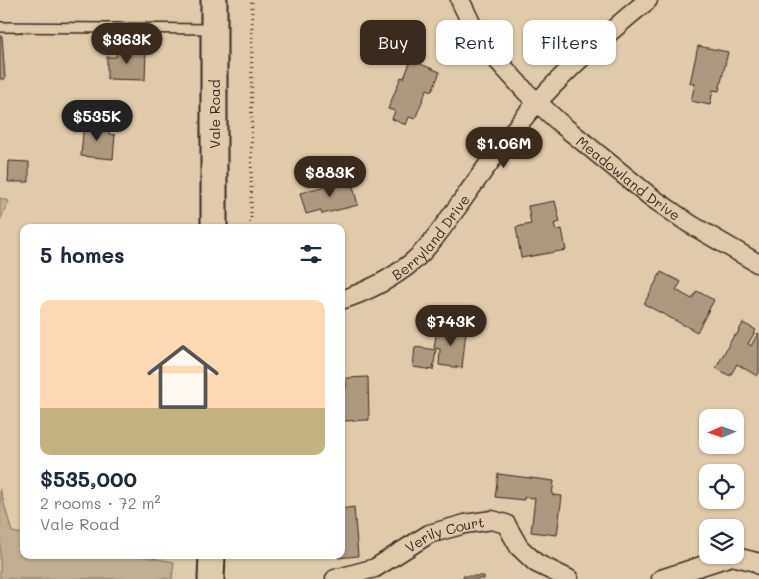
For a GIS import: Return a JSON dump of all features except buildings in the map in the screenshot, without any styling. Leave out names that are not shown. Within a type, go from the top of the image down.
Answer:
[{"type":"main road","name":"Vale Road","points":[[214,0],[214,224]]},
{"type":"main road","points":[[211,579],[212,559]]},
{"type":"street","name":"Meadowland Drive","points":[[460,0],[472,26],[489,51],[538,102],[651,197],[690,224],[759,264]]},
{"type":"street","name":"Berryland Drive","points":[[345,299],[363,293],[388,280],[411,263],[431,243],[495,155],[538,102],[617,26],[648,0]]},
{"type":"street","name":"Verily Court","points":[[335,579],[375,568],[429,534],[465,524],[492,520],[506,524],[519,547],[536,563],[569,579]]},
{"type":"street","points":[[661,579],[732,556],[756,562],[759,565]]},
{"type":"lane","points":[[0,28],[214,29]]},
{"type":"path","points":[[251,224],[252,0]]},
{"type":"shaded area","points":[[0,198],[9,201],[0,220]]},
{"type":"shaded area","points":[[0,489],[12,532],[20,533],[20,559],[157,559],[174,562],[172,579],[0,579]]}]
